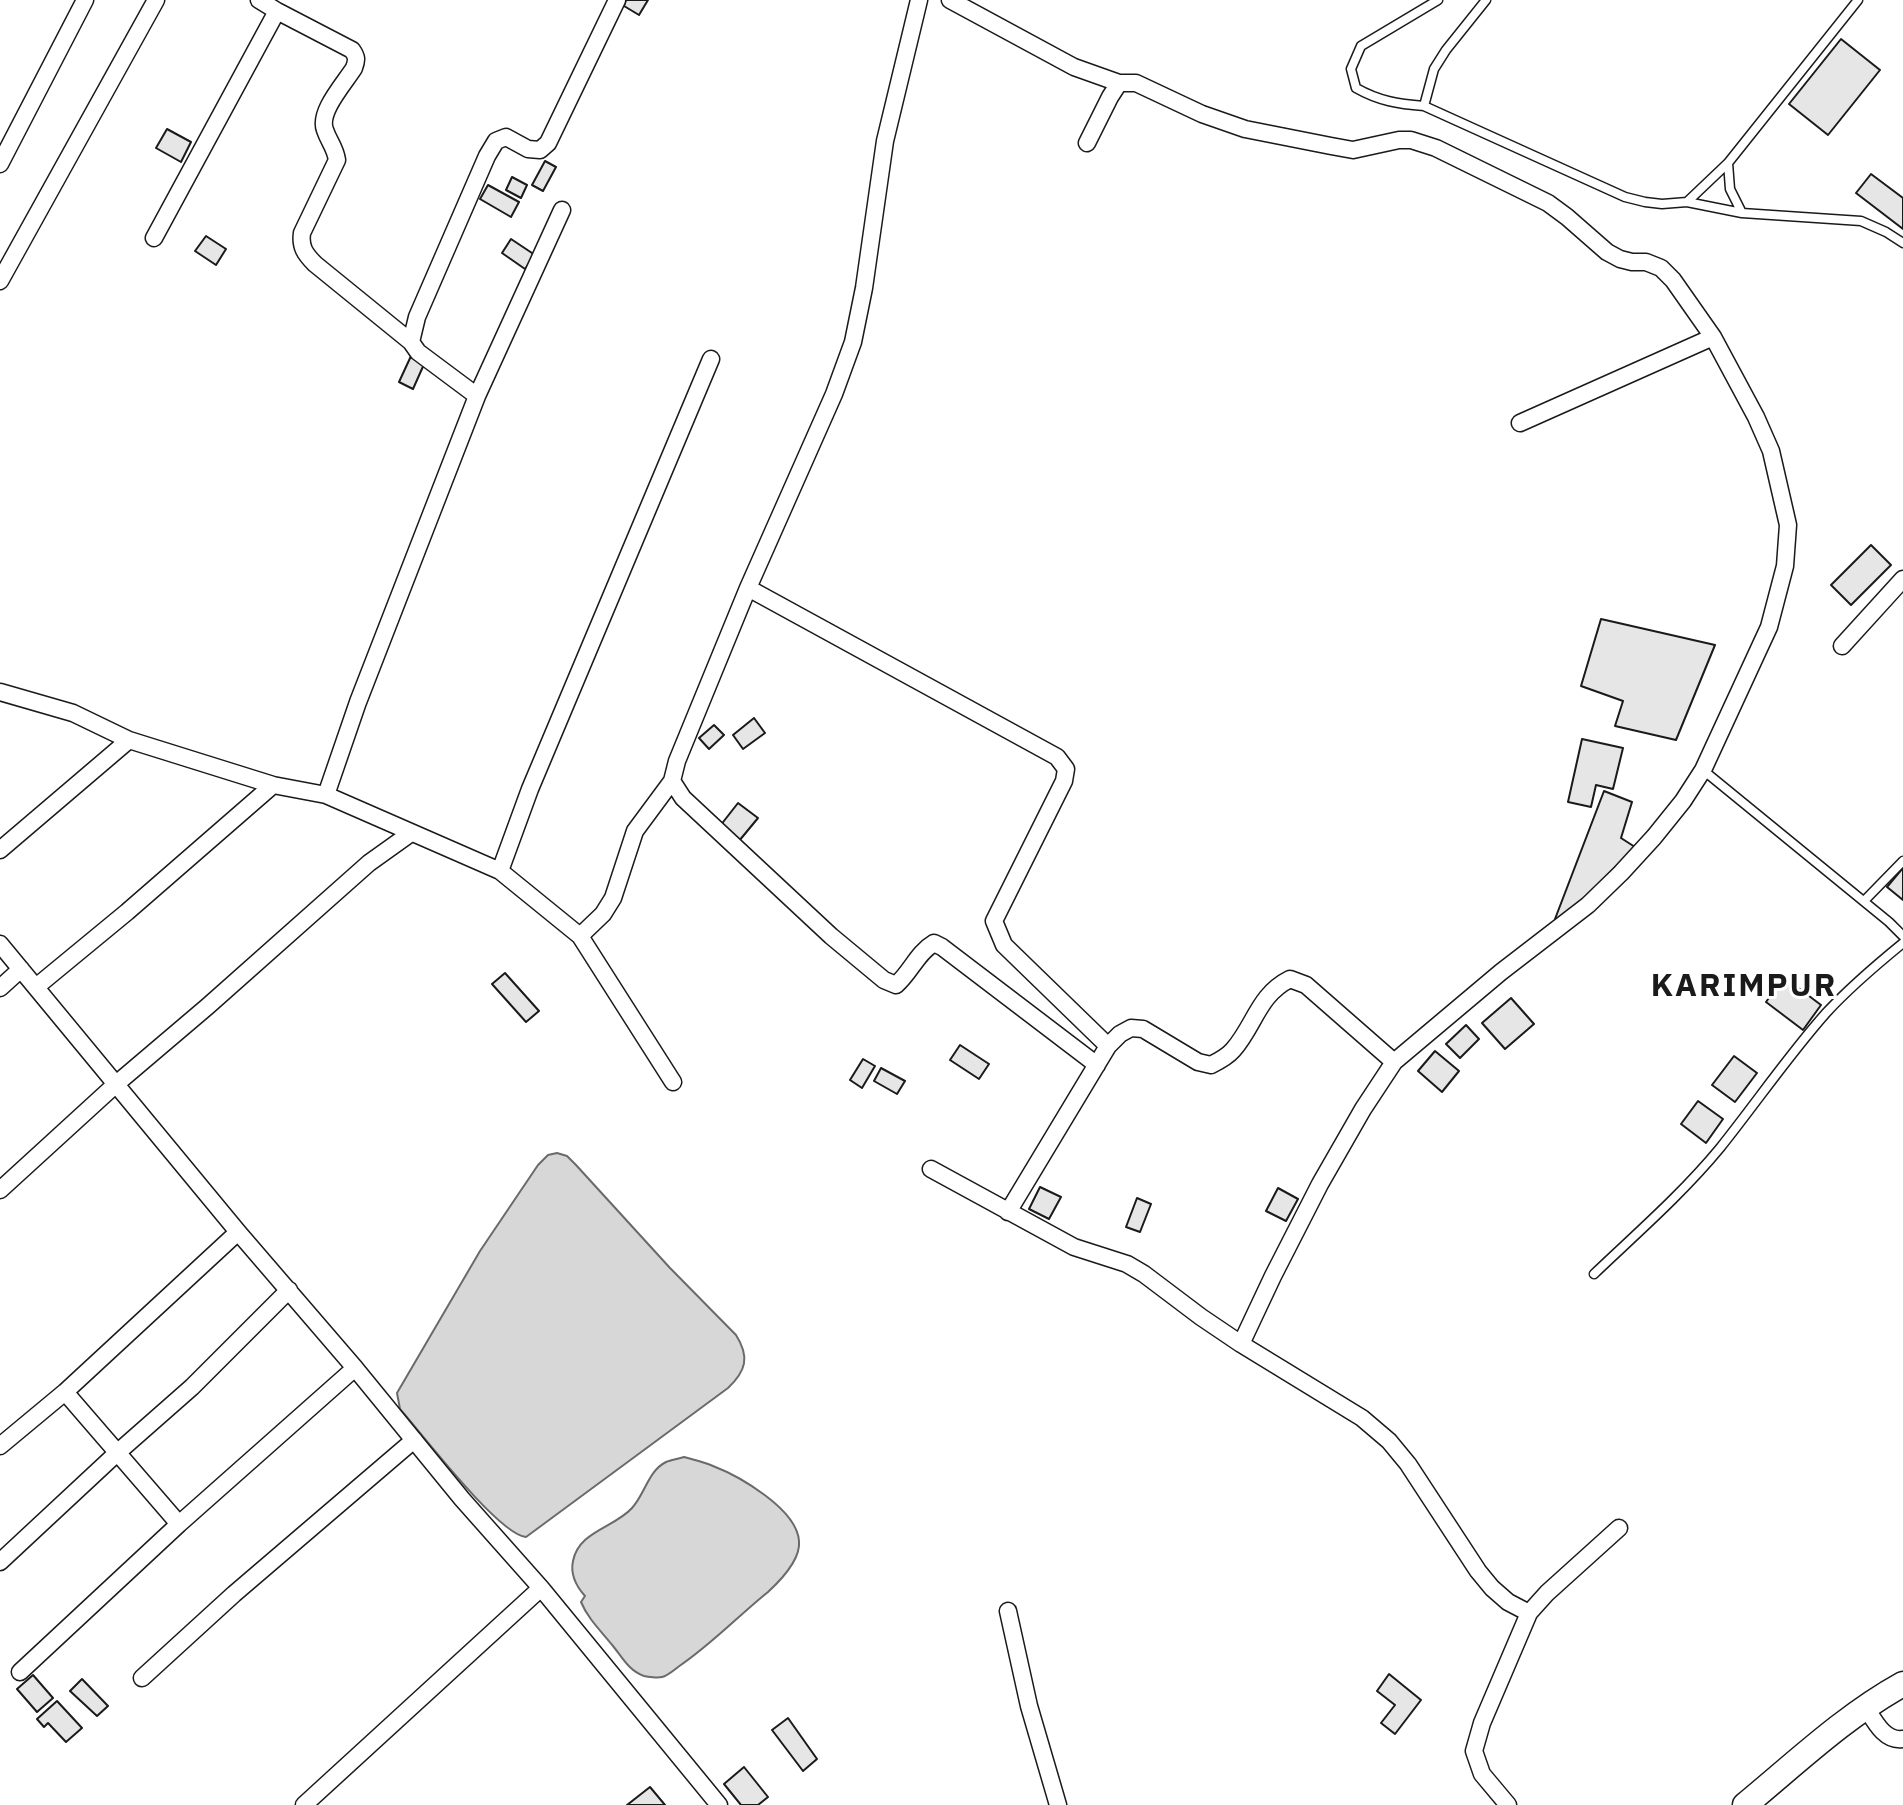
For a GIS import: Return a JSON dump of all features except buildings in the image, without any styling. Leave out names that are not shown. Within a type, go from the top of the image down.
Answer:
[{"type":"main road","points":[[1745,1805],[1870,1714],[1903,1684]]},
{"type":"street","points":[[0,164],[85,0]]},
{"type":"street","points":[[0,281],[156,0]]},
{"type":"street","points":[[259,0],[356,55],[354,68],[325,112],[325,132],[335,148],[337,160],[302,233],[305,253],[411,342],[418,352],[477,396]]},
{"type":"street","points":[[411,342],[417,317],[496,141],[506,137],[528,149],[540,150],[548,143],[617,0]]},
{"type":"street","points":[[580,936],[603,914],[613,898],[635,831],[672,781],[677,761],[748,588],[834,394],[853,342],[885,141],[919,0]]},
{"type":"street","points":[[950,0],[1074,67],[1119,83],[1136,83],[1202,114],[1245,129],[1353,150],[1399,140],[1411,140],[1436,148],[1548,203],[1607,252],[1620,259],[1646,262],[1661,268],[1713,337],[1739,382],[1771,451],[1788,525],[1785,566],[1769,627],[1703,770],[1683,801],[1654,837],[1588,905],[1489,982],[1394,1062],[1320,1184],[1241,1344]]},
{"type":"street","points":[[154,238],[277,11]]},
{"type":"street","points":[[1087,143],[1119,83]]},
{"type":"street","points":[[326,795],[362,691],[477,396],[562,210]]},
{"type":"street","points":[[1520,423],[1713,337]]},
{"type":"street","points":[[500,871],[530,789],[711,359]]},
{"type":"street","points":[[1842,646],[1903,579]]},
{"type":"street","points":[[748,588],[1057,757],[1066,769],[1064,781],[994,921],[1004,945],[1108,1046]]},
{"type":"street","points":[[0,692],[73,713],[129,740],[273,785],[326,795],[500,871],[580,936],[673,1082]]},
{"type":"street","points":[[0,850],[129,740]]},
{"type":"street","points":[[672,781],[683,798],[725,839],[884,980],[896,985],[925,948],[934,943],[1097,1065]]},
{"type":"street","points":[[36,987],[273,785]]},
{"type":"street","points":[[0,1190],[369,863],[411,833]]},
{"type":"street","points":[[0,944],[462,1499],[541,1588],[719,1805]]},
{"type":"street","points":[[0,988],[21,969]]},
{"type":"street","points":[[1008,1212],[1108,1046],[1131,1028],[1143,1029],[1198,1062],[1211,1065],[1235,1047],[1270,992],[1290,979],[1306,985],[1394,1062]]},
{"type":"street","points":[[931,1169],[1074,1247],[1127,1264],[1241,1344],[1362,1418],[1389,1441],[1492,1588],[1508,1602],[1529,1613]]},
{"type":"street","points":[[0,1446],[65,1392],[238,1232]]},
{"type":"street","points":[[0,1562],[192,1387],[289,1290]]},
{"type":"street","points":[[20,1672],[179,1524],[355,1368]]},
{"type":"street","points":[[65,1392],[179,1524]]},
{"type":"street","points":[[142,1678],[234,1594],[414,1440]]},
{"type":"street","points":[[1508,1805],[1482,1774],[1474,1751],[1482,1723],[1529,1613],[1619,1528]]},
{"type":"street","points":[[304,1805],[541,1588]]},
{"type":"street","points":[[1008,1611],[1029,1706],[1058,1805]]},
{"type":"street","points":[[1870,1714],[1886,1735],[1896,1740],[1903,1739]]},
{"type":"lane","points":[[1438,0],[1361,46],[1351,69],[1356,88],[1396,104],[1424,106],[1625,197],[1662,204],[1687,202],[1742,213],[1861,221],[1903,243]]},
{"type":"lane","points":[[1424,106],[1434,69],[1486,0]]},
{"type":"lane","points":[[1687,202],[1728,163],[1858,0]]},
{"type":"lane","points":[[1728,163],[1730,189],[1742,213]]},
{"type":"lane","points":[[1703,770],[1903,936]]},
{"type":"lane","points":[[1864,901],[1903,861]]},
{"type":"lane","points":[[1594,1274],[1693,1179],[1826,1014],[1870,970],[1903,943]]},
{"type":"shaded area","points":[[557,1153],[567,1156],[576,1165],[736,1335],[743,1350],[744,1363],[739,1376],[728,1388],[526,1537],[513,1532],[461,1481],[400,1409],[397,1393],[480,1251],[538,1165],[548,1155]]},
{"type":"shaded area","points":[[684,1457],[724,1471],[765,1495],[796,1529],[799,1548],[779,1582],[713,1640],[666,1675],[646,1676],[626,1663],[587,1614],[581,1602],[585,1596],[576,1584],[572,1566],[582,1543],[625,1515],[660,1466]]},
{"type":"district","name":"KARIMPUR","points":[[1744,987]]}]
